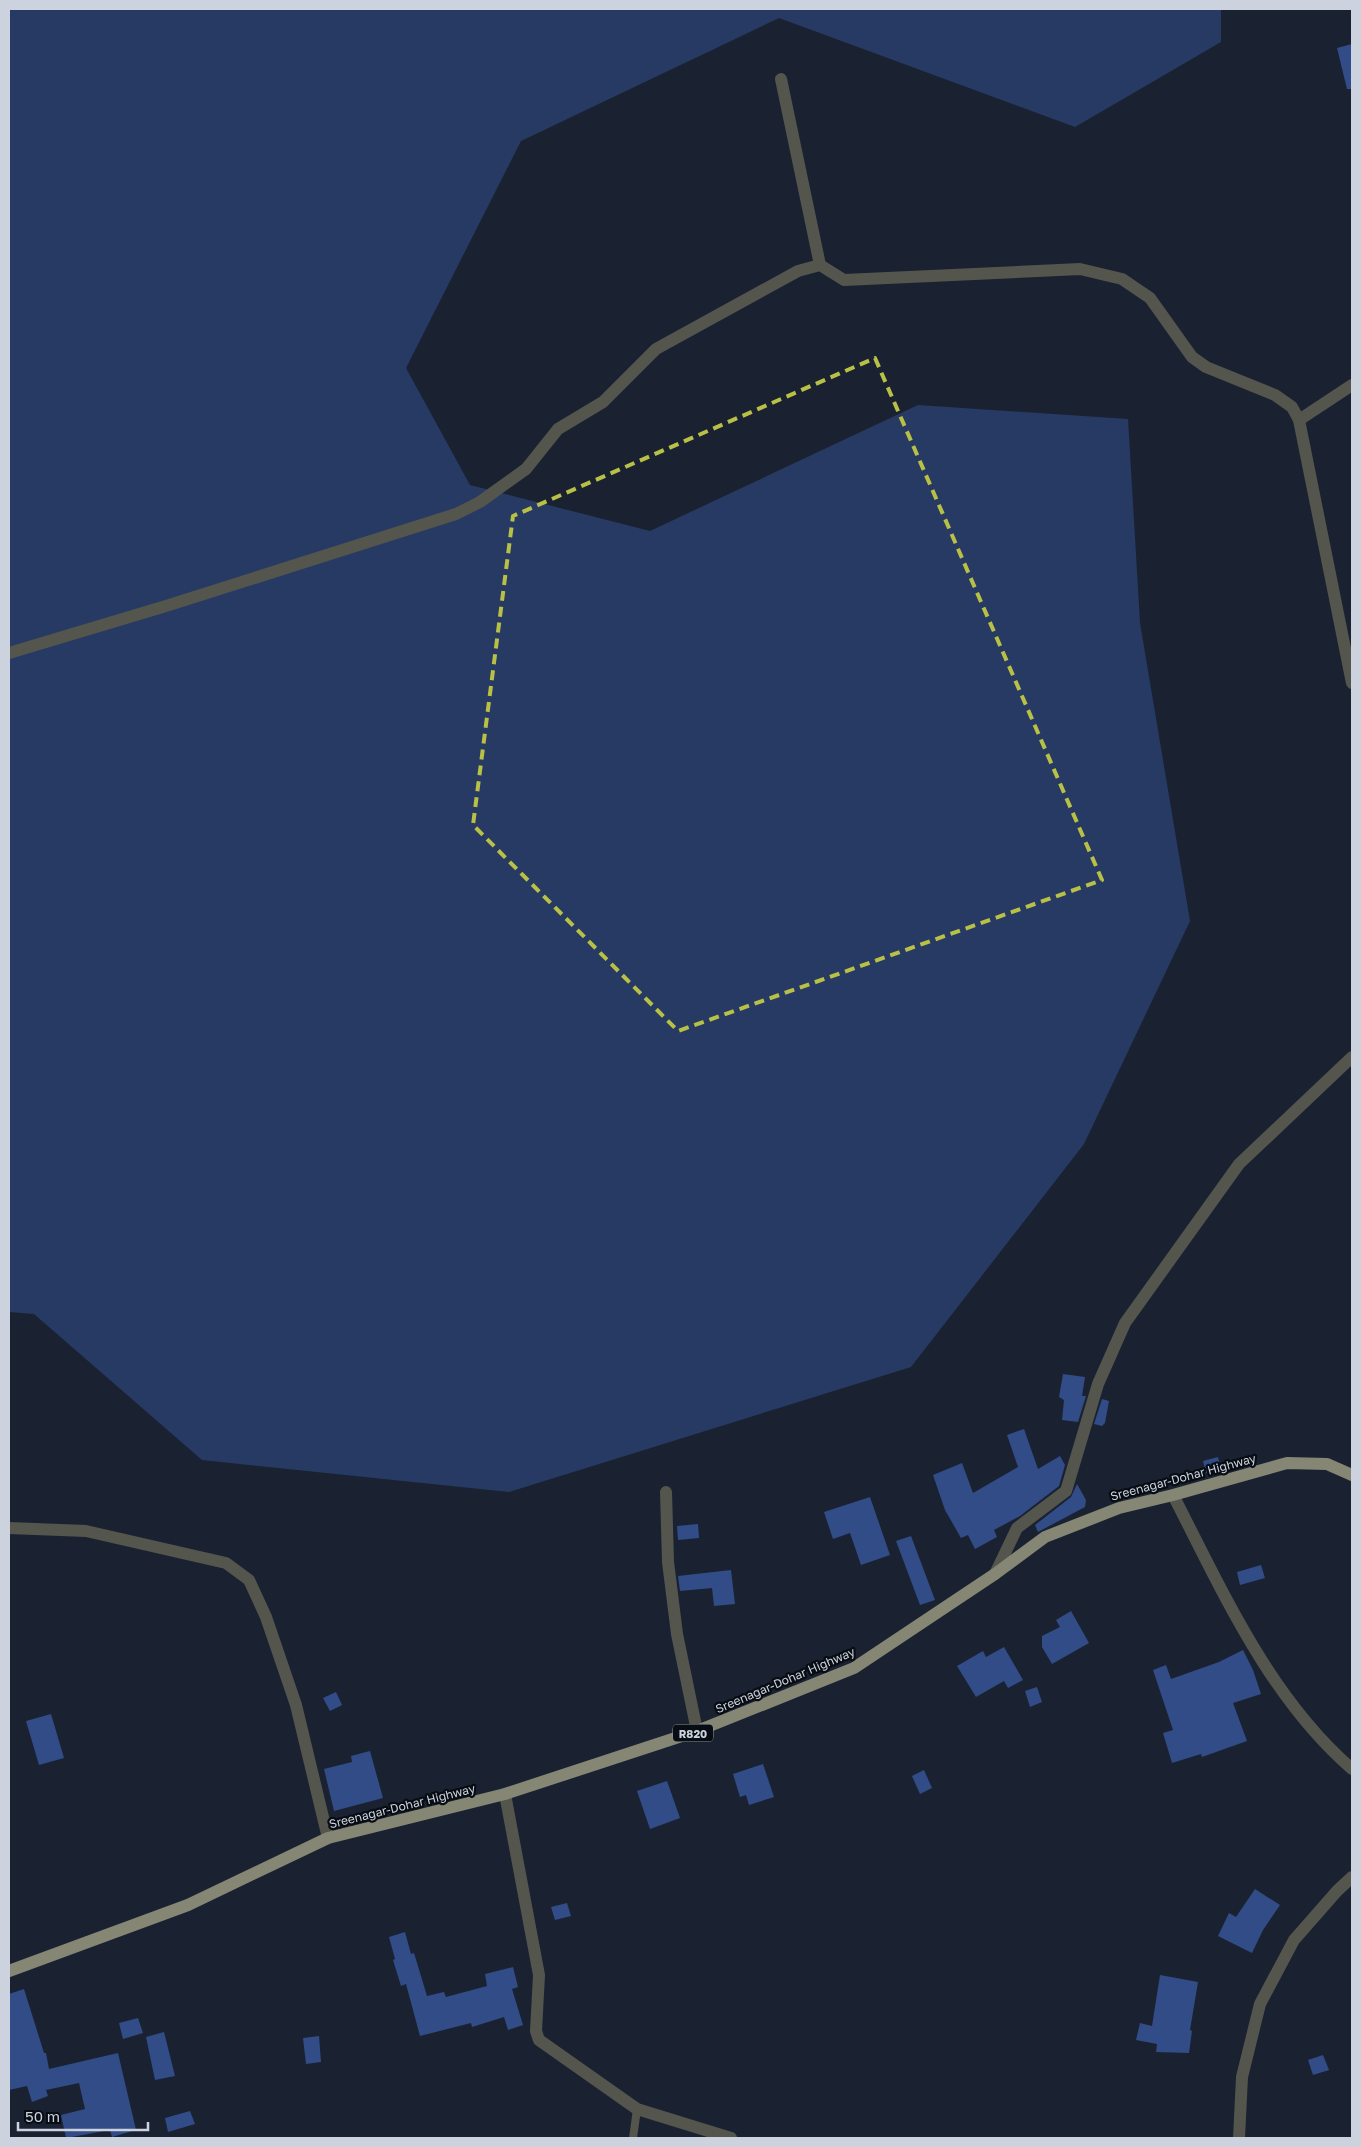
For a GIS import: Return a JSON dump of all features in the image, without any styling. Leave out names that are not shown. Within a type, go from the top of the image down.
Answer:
[{"type":"main road","name":"Sreenagar-Dohar Highway","points":[[9,1971],[188,1905],[328,1838],[505,1794],[697,1731],[854,1668],[995,1574],[1045,1537],[1119,1508],[1287,1463],[1327,1464],[1352,1475]]},
{"type":"street","points":[[781,79],[820,265],[844,280],[1080,269],[1122,279],[1150,298],[1192,357],[1206,367],[1275,395],[1292,406],[1299,420],[1352,683]]},
{"type":"street","points":[[9,652],[166,606],[464,510],[480,502],[526,469],[558,429],[603,402],[656,350],[798,272],[820,265]]},
{"type":"street","points":[[1299,420],[1352,384]]},
{"type":"street","points":[[995,1574],[1017,1528],[1066,1491],[1098,1384],[1125,1323],[1239,1164],[1352,1056]]},
{"type":"street","points":[[666,1492],[668,1562],[675,1616],[697,1731]]},
{"type":"street","points":[[1173,1495],[1223,1594],[1280,1690],[1352,1769]]},
{"type":"street","points":[[9,1528],[86,1531],[226,1563],[249,1580],[266,1617],[296,1704],[328,1838]]},
{"type":"street","points":[[505,1794],[539,1975],[536,2031],[539,2040],[637,2110],[730,2138]]},
{"type":"street","points":[[1239,2138],[1242,2078],[1260,2004],[1294,1940],[1337,1891],[1352,1877]]},
{"type":"lane","points":[[633,2138],[637,2110]]},
{"type":"highlighted area","points":[[875,358],[1102,880],[678,1031],[473,825],[513,516]]},
{"type":"shaded area","points":[[9,9],[1221,9],[1221,42],[1075,127],[779,18],[521,141],[406,368],[470,485],[650,531],[918,405],[1128,419],[1140,623],[1190,921],[1084,1144],[911,1367],[509,1492],[202,1460],[34,1314],[9,1312]]},
{"type":"building","points":[[1352,44],[1352,89],[1347,89],[1337,48]]},
{"type":"building","points":[[1063,1374],[1085,1377],[1082,1396],[1086,1396],[1078,1422],[1062,1420],[1064,1400],[1059,1397]]},
{"type":"building","points":[[1102,1399],[1109,1401],[1105,1423],[1102,1426],[1094,1424]]},
{"type":"building","points":[[1024,1429],[1038,1469],[1060,1456],[1065,1465],[1059,1486],[1020,1516],[994,1530],[997,1537],[975,1549],[968,1535],[961,1538],[945,1510],[933,1475],[962,1463],[973,1493],[1018,1467],[1007,1435]]},
{"type":"building","points":[[1218,1457],[1221,1470],[1206,1473],[1203,1461]]},
{"type":"building","points":[[1077,1484],[1086,1500],[1085,1507],[1038,1532],[1035,1525],[1071,1497]]},
{"type":"building","points":[[870,1497],[890,1555],[861,1565],[850,1533],[833,1539],[824,1512]]},
{"type":"building","points":[[698,1524],[699,1538],[678,1540],[677,1526]]},
{"type":"building","points":[[911,1536],[935,1600],[920,1605],[896,1541]]},
{"type":"building","points":[[1261,1565],[1265,1578],[1240,1585],[1237,1572]]},
{"type":"building","points":[[731,1570],[735,1604],[714,1606],[712,1588],[680,1591],[678,1576]]},
{"type":"building","points":[[1071,1611],[1089,1643],[1052,1664],[1042,1647],[1042,1636],[1060,1627],[1056,1620]]},
{"type":"building","points":[[1004,1647],[1023,1680],[1008,1688],[1004,1681],[976,1697],[957,1666],[983,1651],[986,1657]]},
{"type":"building","points":[[1243,1650],[1253,1670],[1261,1694],[1233,1703],[1247,1741],[1202,1757],[1201,1754],[1172,1763],[1163,1733],[1173,1730],[1153,1670],[1166,1665],[1171,1679],[1219,1662]]},
{"type":"building","points":[[1037,1687],[1042,1702],[1030,1707],[1025,1691]]},
{"type":"building","points":[[336,1692],[342,1705],[330,1711],[323,1698]]},
{"type":"building","points":[[51,1714],[64,1758],[39,1765],[26,1721]]},
{"type":"building","points":[[370,1751],[383,1798],[334,1811],[324,1769],[352,1762],[351,1756]]},
{"type":"building","points":[[763,1764],[774,1797],[749,1805],[746,1795],[740,1797],[733,1774]]},
{"type":"building","points":[[924,1770],[932,1788],[920,1794],[912,1776]]},
{"type":"building","points":[[667,1781],[680,1818],[650,1829],[637,1791]]},
{"type":"building","points":[[1255,1889],[1280,1905],[1263,1930],[1252,1953],[1218,1936],[1229,1913],[1236,1917]]},
{"type":"building","points":[[567,1903],[571,1916],[555,1920],[551,1907]]},
{"type":"building","points":[[405,1932],[411,1954],[414,1953],[427,1996],[444,1992],[446,1997],[487,1986],[485,1974],[513,1967],[518,1987],[512,1989],[523,2025],[508,2030],[504,2017],[472,2027],[471,2023],[420,2036],[406,1984],[401,1986],[393,1960],[395,1959],[389,1937]]},
{"type":"building","points":[[1160,1975],[1198,1982],[1190,2030],[1192,2031],[1189,2053],[1156,2052],[1157,2044],[1136,2040],[1140,2023],[1152,2026]]},
{"type":"building","points":[[24,1989],[44,2053],[46,2053],[49,2069],[118,2053],[136,2130],[112,2137],[110,2130],[66,2138],[61,2115],[85,2109],[79,2083],[46,2090],[48,2096],[32,2102],[27,2086],[9,2090],[9,1994]]},
{"type":"building","points":[[138,2018],[143,2033],[123,2039],[119,2023]]},
{"type":"building","points":[[164,2032],[175,2076],[155,2080],[146,2037]]},
{"type":"building","points":[[319,2036],[321,2062],[306,2064],[303,2038]]},
{"type":"building","points":[[1323,2055],[1329,2070],[1313,2075],[1308,2060]]},
{"type":"building","points":[[190,2111],[195,2124],[168,2132],[165,2118]]}]
